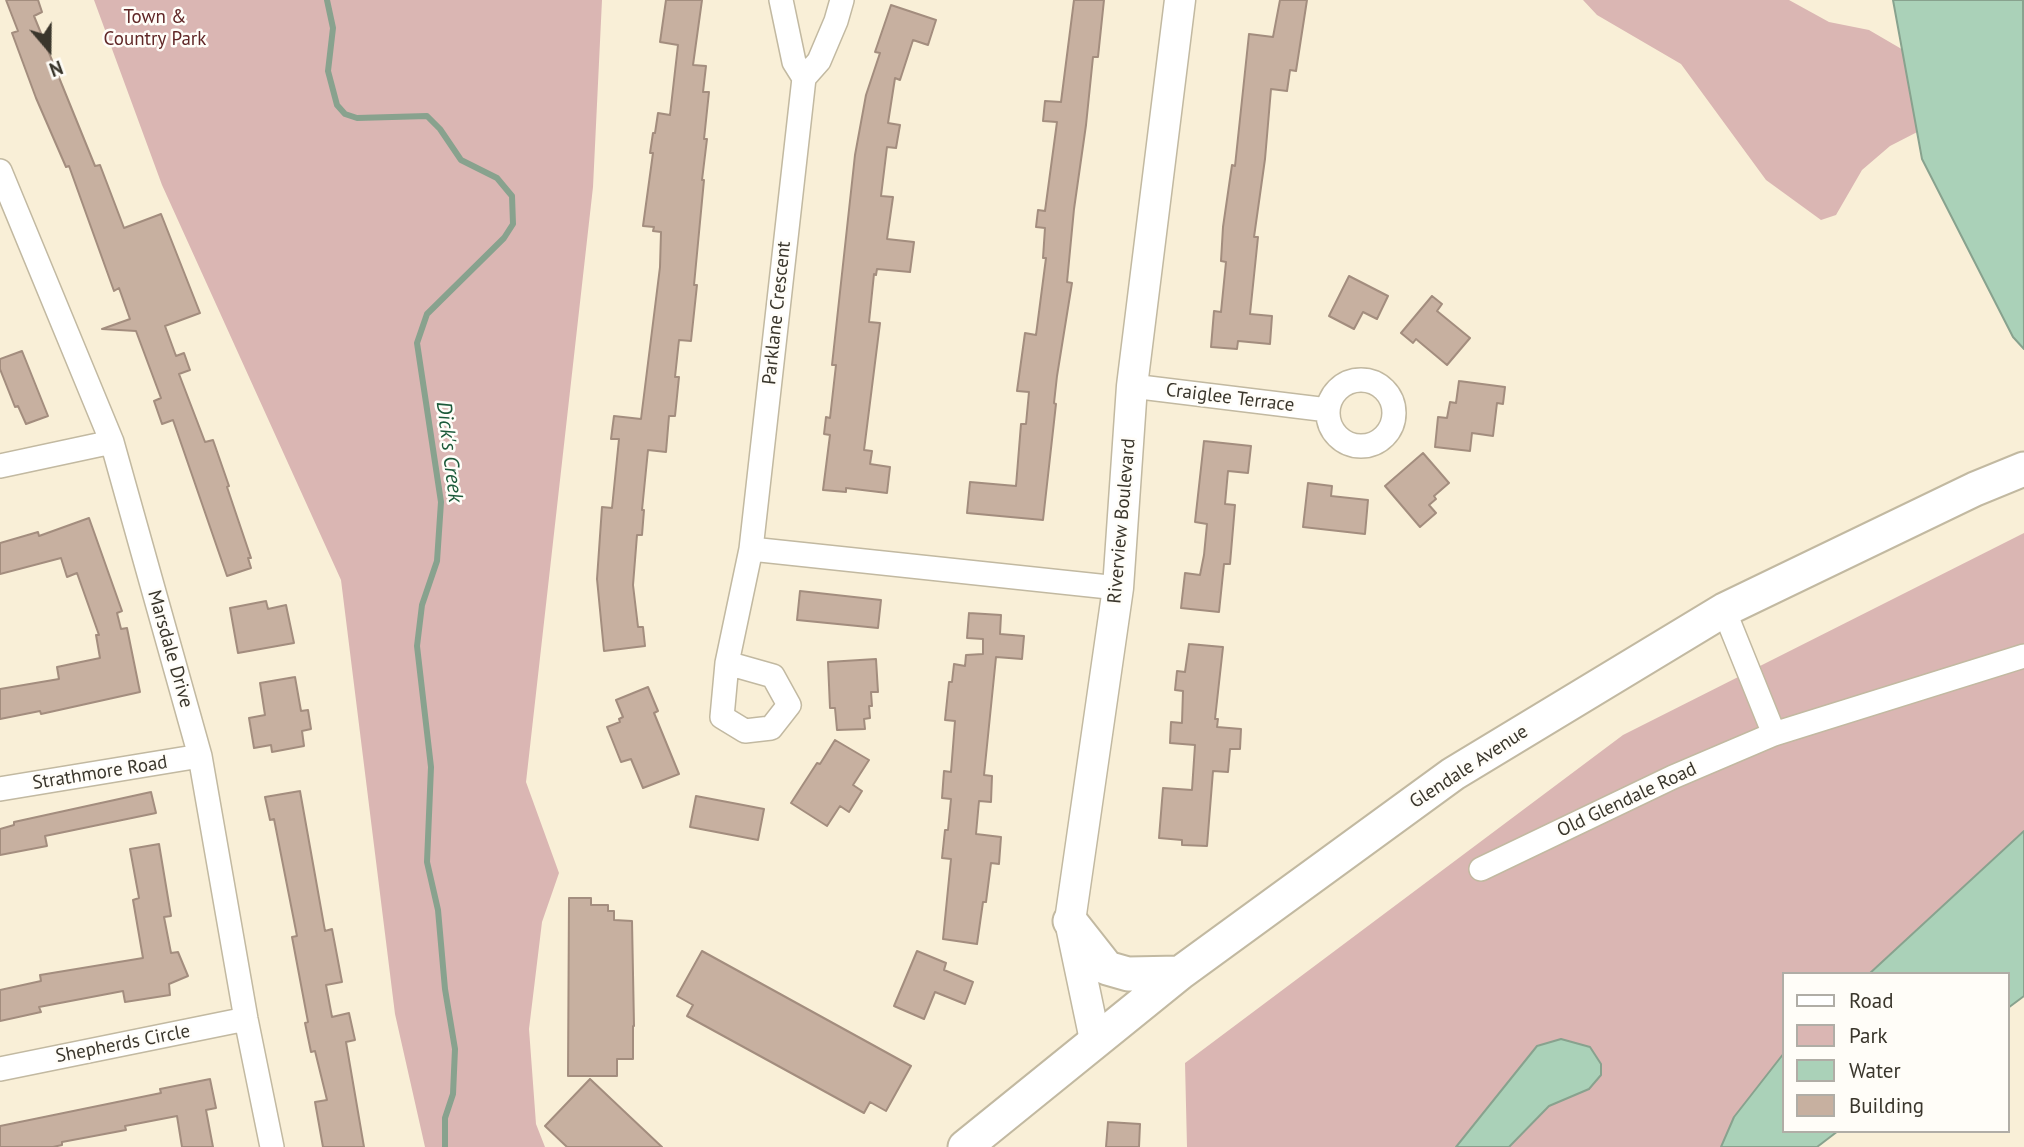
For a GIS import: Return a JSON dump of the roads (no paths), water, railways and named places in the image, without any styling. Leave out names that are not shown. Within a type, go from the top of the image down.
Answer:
[{"type":"main road","name":"Glendale Avenue","points":[[965,1147],[1180,973],[1453,774],[1724,610],[1978,488],[2024,469]]},
{"type":"main road","points":[[1070,921],[1107,968],[1128,974],[1180,973]]},
{"type":"street","name":"Parklane Crescent","points":[[781,0],[794,62],[804,78]]},
{"type":"street","name":"Parklane Crescent","points":[[727,663],[751,549],[804,78],[819,61],[842,0]]},
{"type":"street","name":"Riverview Boulevard","points":[[1095,1040],[1070,921],[1118,587],[1132,386],[1180,0]]},
{"type":"street","name":"Marsdale Drive","points":[[1,174],[112,442],[200,756],[246,1019],[272,1147]]},
{"type":"street","name":"Craiglee Terrace","points":[[1132,386],[1328,410]]},
{"type":"street","points":[[0,466],[112,442]]},
{"type":"street","points":[[751,549],[1118,587]]},
{"type":"street","points":[[1724,610],[1774,734]]},
{"type":"street","name":"Old Glendale Road","points":[[1481,869],[1673,777],[1774,734],[2024,656]]},
{"type":"street","name":"Strathmore Road","points":[[0,789],[200,756]]},
{"type":"street","name":"Shepherds Circle","points":[[0,1069],[246,1019]]},
{"type":"water","points":[[1893,0],[2023,0],[2024,349],[2013,337],[1922,159]]},
{"type":"water","points":[[2024,831],[2024,996],[2010,1006],[2010,972],[1871,972]]},
{"type":"water","points":[[1561,1039],[1590,1047],[1601,1064],[1601,1075],[1589,1089],[1549,1106],[1509,1147],[1456,1147],[1537,1046]]},
{"type":"water","points":[[1783,1054],[1783,1133],[1835,1133],[1817,1147],[1721,1147],[1734,1117]]},
{"type":"waterway","name":"Dick's Creek","points":[[327,0],[333,28],[328,71],[337,105],[345,114],[357,118],[427,116],[440,129],[461,160],[497,178],[512,196],[513,224],[504,238],[427,314],[417,343],[441,502],[437,561],[422,605],[417,646],[431,767],[427,862],[438,910],[445,989],[455,1049],[453,1094],[445,1118],[445,1147]]},
{"type":"park label","name":"Town & Country Park","points":[[155,29]]}]
